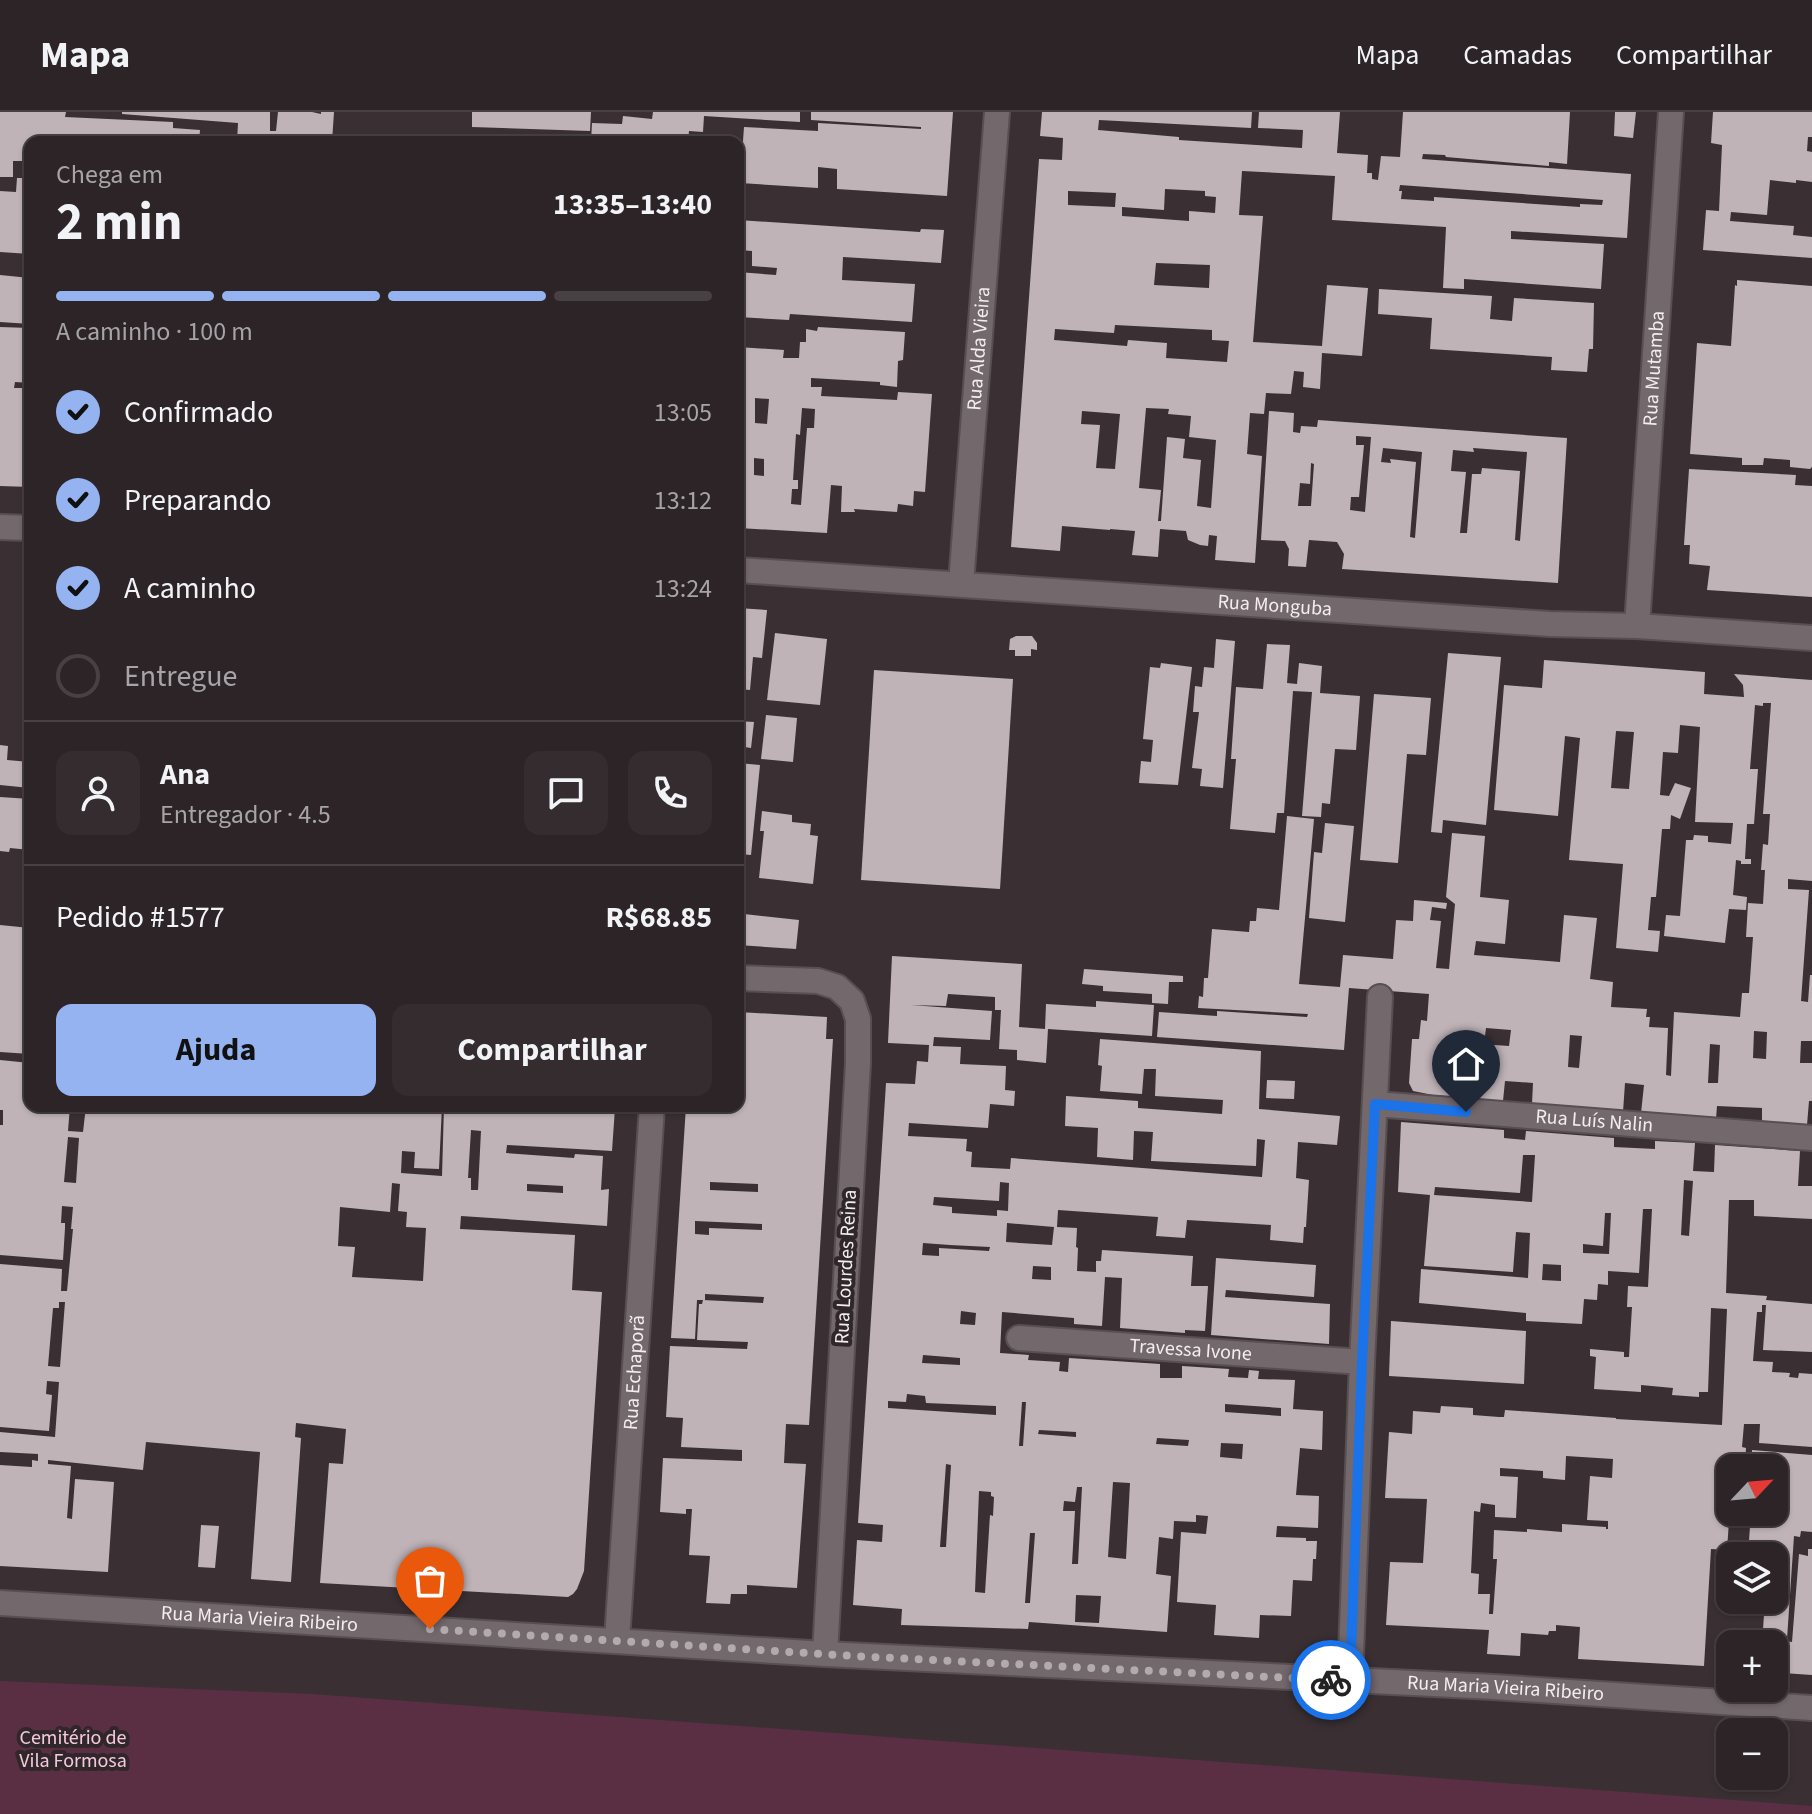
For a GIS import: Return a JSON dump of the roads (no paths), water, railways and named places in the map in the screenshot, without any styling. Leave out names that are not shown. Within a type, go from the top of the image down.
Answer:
[{"type":"street","name":"Rua Alda Vieira","points":[[961,584],[997,112]]},
{"type":"street","name":"Rua Mutamba","points":[[1637,626],[1671,112]]},
{"type":"street","points":[[0,527],[24,528]]},
{"type":"street","name":"Rua Monguba","points":[[744,570],[1550,624],[1637,626],[1812,638]]},
{"type":"street","name":"Rua Lourdes Reina","points":[[744,978],[818,981],[837,987],[852,1001],[858,1019],[858,1079],[825,1654]]},
{"type":"street","points":[[1350,1681],[1380,997]]},
{"type":"street","name":"Rua Luís Nalin","points":[[1375,1104],[1812,1138]]},
{"type":"street","name":"Rua Echaporã","points":[[617,1640],[652,1112]]},
{"type":"street","name":"Travessa Ivone","points":[[1019,1338],[1362,1362]]},
{"type":"street","name":"Rua Maria Vieira Ribeiro","points":[[0,1603],[825,1654],[1494,1687],[1812,1708]]},
{"type":"park label","name":"Cemitério de Vila Formosa","points":[[73,1750]]}]
